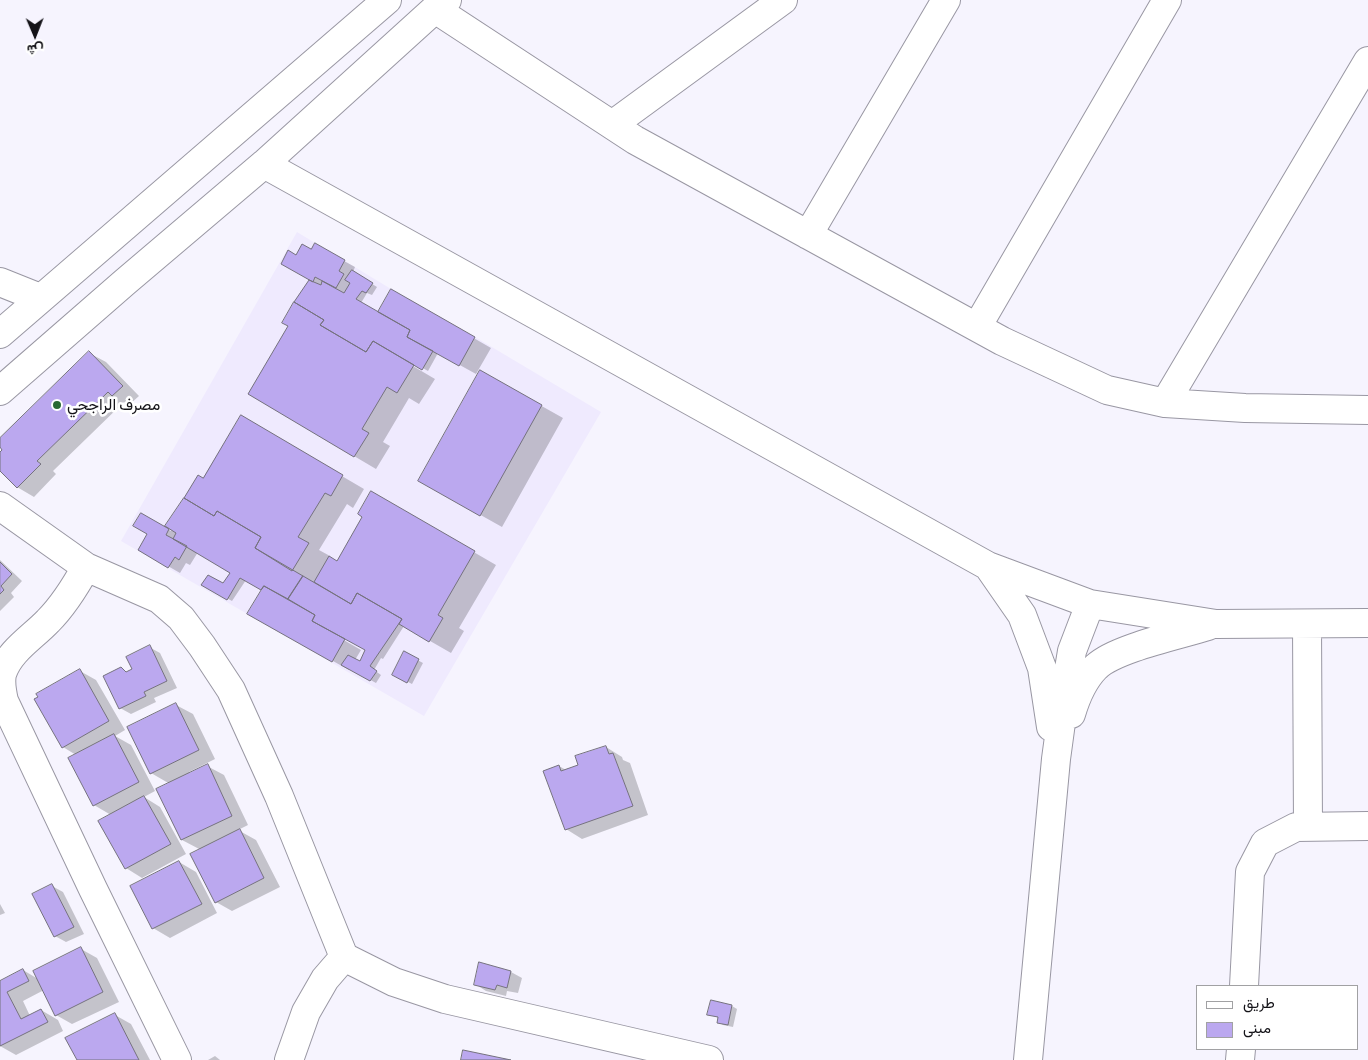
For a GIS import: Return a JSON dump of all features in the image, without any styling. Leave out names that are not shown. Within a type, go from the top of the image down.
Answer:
[{"type":"street","points":[[0,334],[387,0]]},
{"type":"street","points":[[612,125],[783,0]]},
{"type":"street","points":[[808,235],[946,0]]},
{"type":"street","points":[[977,327],[1167,0]]},
{"type":"street","points":[[0,391],[264,164],[441,4],[635,140],[1002,341],[1107,390],[1165,403],[1245,408],[1368,410]]},
{"type":"street","points":[[1165,403],[1368,61]]},
{"type":"street","points":[[264,164],[988,566],[1090,604],[1216,624],[1368,623]]},
{"type":"street","points":[[0,282],[40,298]]},
{"type":"street","points":[[0,506],[86,567],[159,599],[181,618],[231,690],[280,796],[344,957],[394,982],[445,999],[709,1060]]},
{"type":"street","points":[[988,566],[1022,615],[1042,668],[1056,759]]},
{"type":"street","points":[[86,567],[67,600],[7,663],[2,675],[1,685],[4,701],[177,1060]]},
{"type":"street","points":[[1028,1060],[1056,759],[1072,652],[1090,604]]},
{"type":"street","points":[[1056,759],[1078,691],[1097,667],[1120,652],[1216,624]]},
{"type":"street","points":[[1307,624],[1308,827]]},
{"type":"street","points":[[1244,985],[1250,872],[1266,844],[1296,827],[1368,826]]},
{"type":"street","points":[[289,1060],[306,1012],[325,979],[344,957]]},
{"type":"shaded area","points":[[297,232],[601,412],[424,716],[121,541]]},
{"type":"building","points":[[315,243],[345,260],[339,271],[344,274],[336,288],[315,277],[313,282],[281,264],[288,250],[296,255],[302,244],[311,249]]},
{"type":"building","points":[[352,270],[373,283],[366,293],[362,291],[356,299],[410,330],[407,337],[433,351],[422,370],[373,341],[366,352],[320,325],[324,320],[294,302],[309,280],[321,285],[322,281],[344,293],[350,283],[345,280]]},
{"type":"building","points":[[391,289],[475,337],[459,366],[407,337],[410,330],[378,312]]},
{"type":"building","points":[[294,302],[324,320],[320,325],[366,352],[373,341],[414,365],[397,393],[387,387],[362,429],[369,433],[354,457],[248,394],[288,326],[282,323]]},
{"type":"building","points":[[89,351],[123,386],[112,396],[108,392],[37,461],[41,464],[17,488],[0,471],[0,452],[2,450],[0,438]]},
{"type":"building","points":[[480,370],[542,405],[480,516],[418,481]]},
{"type":"building","points":[[241,415],[343,475],[331,496],[325,493],[298,537],[309,543],[292,571],[255,548],[261,537],[217,511],[214,516],[184,498],[198,475],[203,478]]},
{"type":"building","points":[[371,491],[475,551],[438,615],[443,618],[429,642],[399,624],[402,619],[357,593],[351,604],[314,582],[329,556],[337,561],[362,517],[358,514]]},
{"type":"building","points":[[184,498],[214,516],[217,511],[261,537],[255,548],[303,576],[288,599],[264,586],[261,590],[240,578],[227,600],[201,585],[208,575],[223,583],[230,573],[173,539],[176,533],[165,526]]},
{"type":"building","points":[[141,513],[169,529],[166,535],[187,546],[179,560],[175,557],[168,568],[138,550],[147,534],[133,526]]},
{"type":"building","points":[[0,562],[12,574],[1,586],[4,590],[0,594]]},
{"type":"building","points":[[303,576],[351,604],[357,593],[402,619],[370,666],[377,671],[370,681],[341,665],[348,655],[360,661],[365,650],[312,621],[315,615],[288,599]]},
{"type":"building","points":[[264,586],[315,615],[312,621],[345,639],[332,662],[247,614]]},
{"type":"building","points":[[150,645],[167,681],[144,692],[146,696],[119,709],[103,676],[121,667],[126,672],[132,669],[126,657]]},
{"type":"building","points":[[404,651],[419,659],[407,683],[392,675]]},
{"type":"building","points":[[80,669],[109,721],[62,748],[34,699],[38,697],[36,694]]},
{"type":"building","points":[[176,703],[199,750],[150,774],[127,727]]},
{"type":"building","points":[[114,734],[139,782],[93,806],[68,758]]},
{"type":"building","points":[[606,746],[609,754],[613,753],[633,806],[565,830],[543,771],[559,765],[561,771],[578,765],[575,756]]},
{"type":"building","points":[[208,764],[232,816],[181,840],[156,789]]},
{"type":"building","points":[[144,796],[171,844],[125,869],[98,821]]},
{"type":"building","points":[[240,829],[264,878],[215,903],[190,854]]},
{"type":"building","points":[[179,861],[202,904],[152,929],[130,886]]},
{"type":"building","points":[[52,884],[74,927],[54,937],[32,894]]},
{"type":"building","points":[[81,947],[103,992],[55,1016],[33,971]]},
{"type":"building","points":[[479,962],[511,971],[507,988],[497,985],[495,990],[474,985]]},
{"type":"building","points":[[23,969],[29,981],[7,992],[21,1019],[41,1009],[48,1022],[0,1046],[0,981]]},
{"type":"building","points":[[711,1000],[732,1005],[728,1025],[717,1023],[718,1017],[707,1015]]},
{"type":"building","points":[[115,1013],[139,1060],[77,1060],[65,1038]]},
{"type":"building","points":[[463,1050],[511,1060],[461,1060]]},
{"type":"place","name":"مصرف الراجحي","points":[[57,405]]}]
